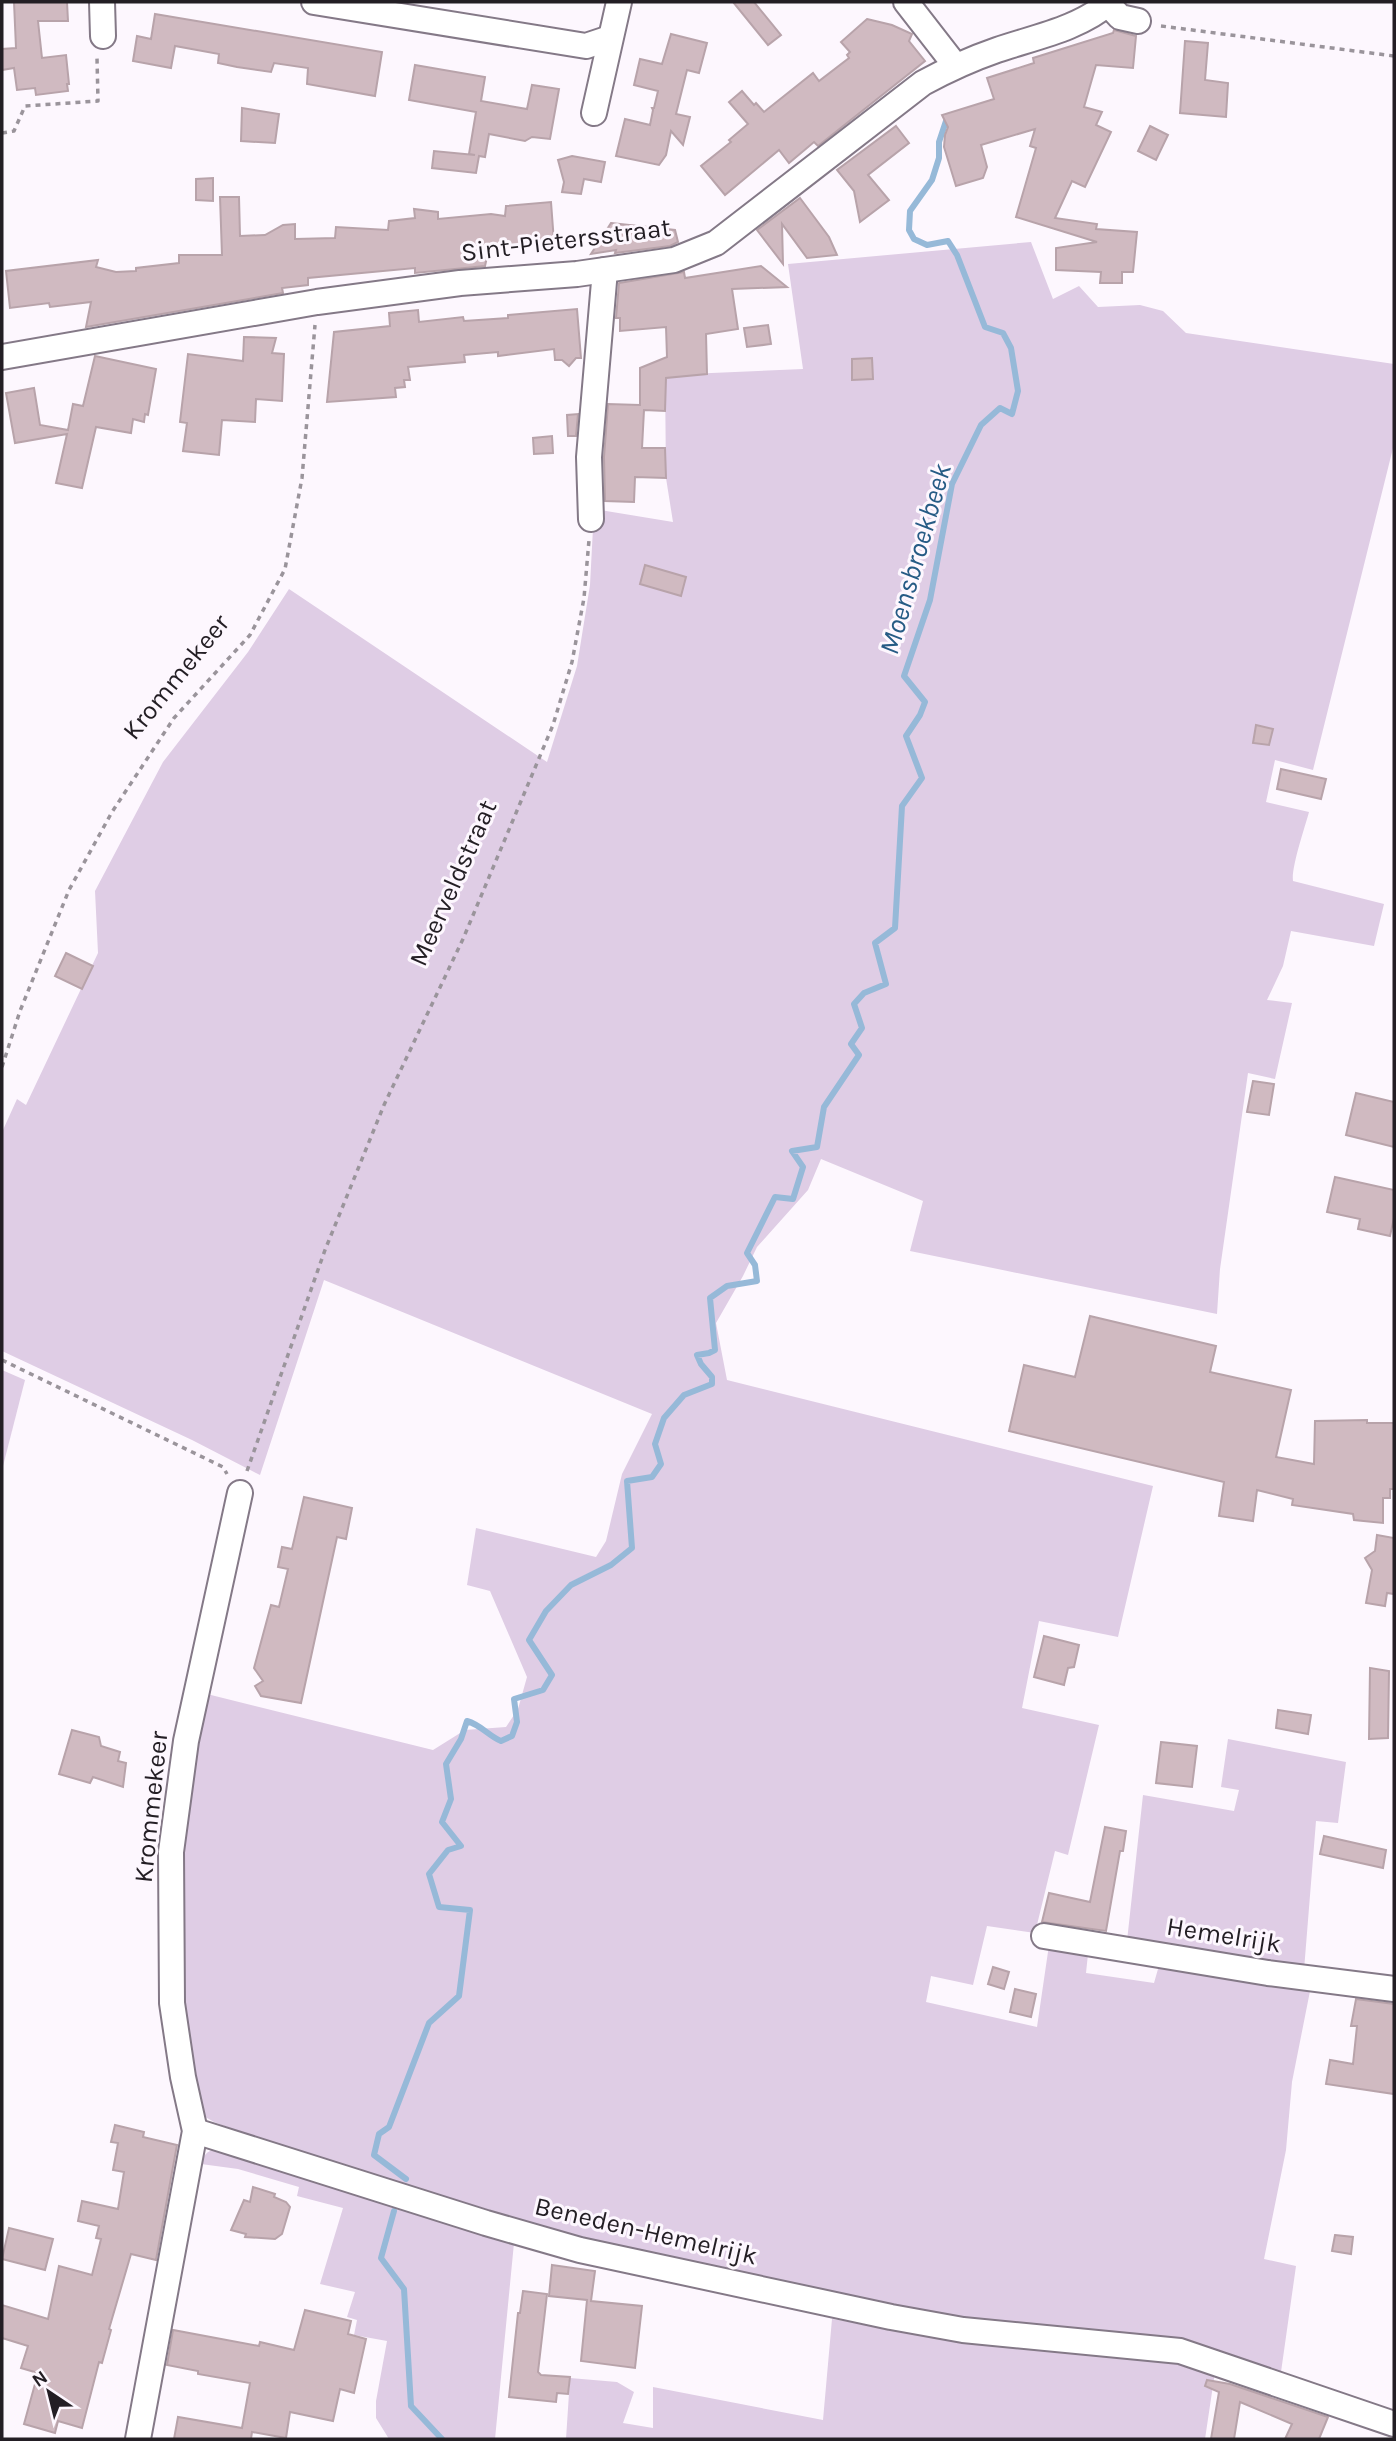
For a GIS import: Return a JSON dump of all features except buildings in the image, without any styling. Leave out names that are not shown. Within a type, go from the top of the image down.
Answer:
[{"type":"street","points":[[102,2],[103,36]]},
{"type":"street","points":[[314,2],[586,46],[610,38]]},
{"type":"street","points":[[594,113],[619,2]]},
{"type":"street","points":[[906,2],[955,65]]},
{"type":"street","points":[[1109,3],[1120,17],[1138,21]]},
{"type":"street","name":"Sint-Pietersstraat","points":[[2,358],[317,302],[460,283],[605,270],[674,260],[716,243],[923,83],[955,65],[1073,25],[1109,3]]},
{"type":"street","points":[[591,519],[589,457],[605,270]]},
{"type":"street","name":"Krommekeer","points":[[195,2131],[183,2077],[172,2003],[171,1852],[186,1741],[240,1493]]},
{"type":"street","name":"Hemelrijk","points":[[1044,1936],[1268,1973],[1394,1989]]},
{"type":"street","points":[[138,2439],[195,2131]]},
{"type":"street","name":"Beneden-Hemelrijk","points":[[195,2131],[580,2250],[963,2330],[1168,2348],[1394,2424]]},
{"type":"path","points":[[1138,21],[1186,31],[1394,57]]},
{"type":"path","points":[[2,133],[14,131],[25,106],[98,101],[96,47],[103,36]]},
{"type":"path","name":"Krommekeer","points":[[2,1067],[20,1011],[69,890],[112,812],[174,718],[250,635],[285,569],[302,478],[317,302]]},
{"type":"path","name":"Meerveldstraat","points":[[240,1493],[325,1250],[384,1105],[463,939],[553,725],[572,662],[584,598],[591,519]]},
{"type":"path","points":[[2,1360],[223,1467]]},
{"type":"shaded area","points":[[1031,242],[1053,299],[1079,286],[1098,307],[1140,305],[1163,311],[1186,333],[1394,364],[1394,444],[1313,770],[1275,760],[1266,802],[1309,812],[1296,857],[1293,881],[1384,904],[1374,946],[1291,931],[1283,966],[1267,1000],[1292,1003],[1275,1079],[1248,1073],[1220,1269],[1217,1314],[910,1251],[923,1201],[821,1159],[808,1190],[757,1247],[716,1323],[727,1380],[1153,1486],[1118,1637],[1039,1621],[1022,1708],[1099,1725],[1068,1855],[1055,1851],[1035,1933],[987,1926],[973,1985],[931,1976],[926,2002],[1037,2027],[1049,1945],[1088,1954],[1086,1973],[1154,1983],[1160,1962],[1311,1986],[1292,2082],[1286,2150],[1264,2259],[1296,2266],[1281,2372],[890,2308],[719,2266],[695,2264],[593,2242],[253,2137],[202,2115],[182,2021],[183,1814],[203,1693],[433,1750],[465,1730],[506,1727],[518,1709],[527,1677],[490,1591],[467,1585],[476,1528],[596,1557],[606,1541],[622,1474],[652,1414],[324,1280],[260,1475],[2,1351],[3,1130],[17,1099],[26,1105],[98,953],[95,891],[163,762],[248,652],[289,589],[547,762],[577,666],[590,585],[594,509],[673,522],[666,478],[665,375],[803,369],[788,264]]},
{"type":"shaded area","points":[[2,1370],[25,1380],[2,1470]]},
{"type":"shaded area","points":[[1228,1739],[1346,1762],[1338,1823],[1316,1821],[1304,1970],[1127,1941],[1143,1795],[1234,1811],[1239,1790],[1221,1787]]},
{"type":"shaded area","points":[[225,2147],[514,2243],[495,2439],[389,2439],[376,2418],[376,2401],[387,2341],[354,2335],[357,2320],[347,2317],[355,2292],[320,2284],[343,2208],[297,2196],[299,2187],[238,2169],[201,2164],[209,2151]]},
{"type":"shaded area","points":[[832,2319],[970,2341],[1166,2361],[1215,2372],[1205,2439],[566,2439],[570,2378],[617,2382],[634,2392],[623,2423],[653,2428],[653,2387],[823,2420]]},
{"type":"waterway","name":"Moensbroekbeek","points":[[406,2179],[374,2155],[379,2134],[389,2127],[429,2023],[459,1996],[470,1910],[439,1907],[429,1874],[448,1850],[461,1846],[442,1822],[451,1799],[446,1764],[461,1739],[467,1721],[501,1741],[512,1736],[517,1722],[514,1699],[543,1690],[552,1675],[529,1640],[546,1611],[571,1585],[611,1565],[632,1548],[627,1481],[652,1477],[661,1464],[655,1444],[664,1418],[684,1395],[712,1384],[712,1377],[697,1355],[715,1350],[710,1298],[727,1286],[757,1281],[755,1265],[747,1253],[775,1197],[793,1199],[803,1167],[792,1151],[817,1147],[824,1107],[859,1055],[851,1044],[862,1028],[854,1004],[864,993],[886,984],[875,943],[895,928],[902,806],[922,778],[906,736],[925,702],[904,676],[930,600],[952,484],[981,425],[1000,408],[1012,414],[1018,391],[1011,348],[1003,333],[985,327],[957,255],[948,241],[927,245],[914,239],[909,230],[910,211],[932,180],[946,121]]},
{"type":"waterway","name":"Moensbroekbeek","points":[[394,2211],[381,2258],[404,2289],[411,2406],[442,2439]]}]
